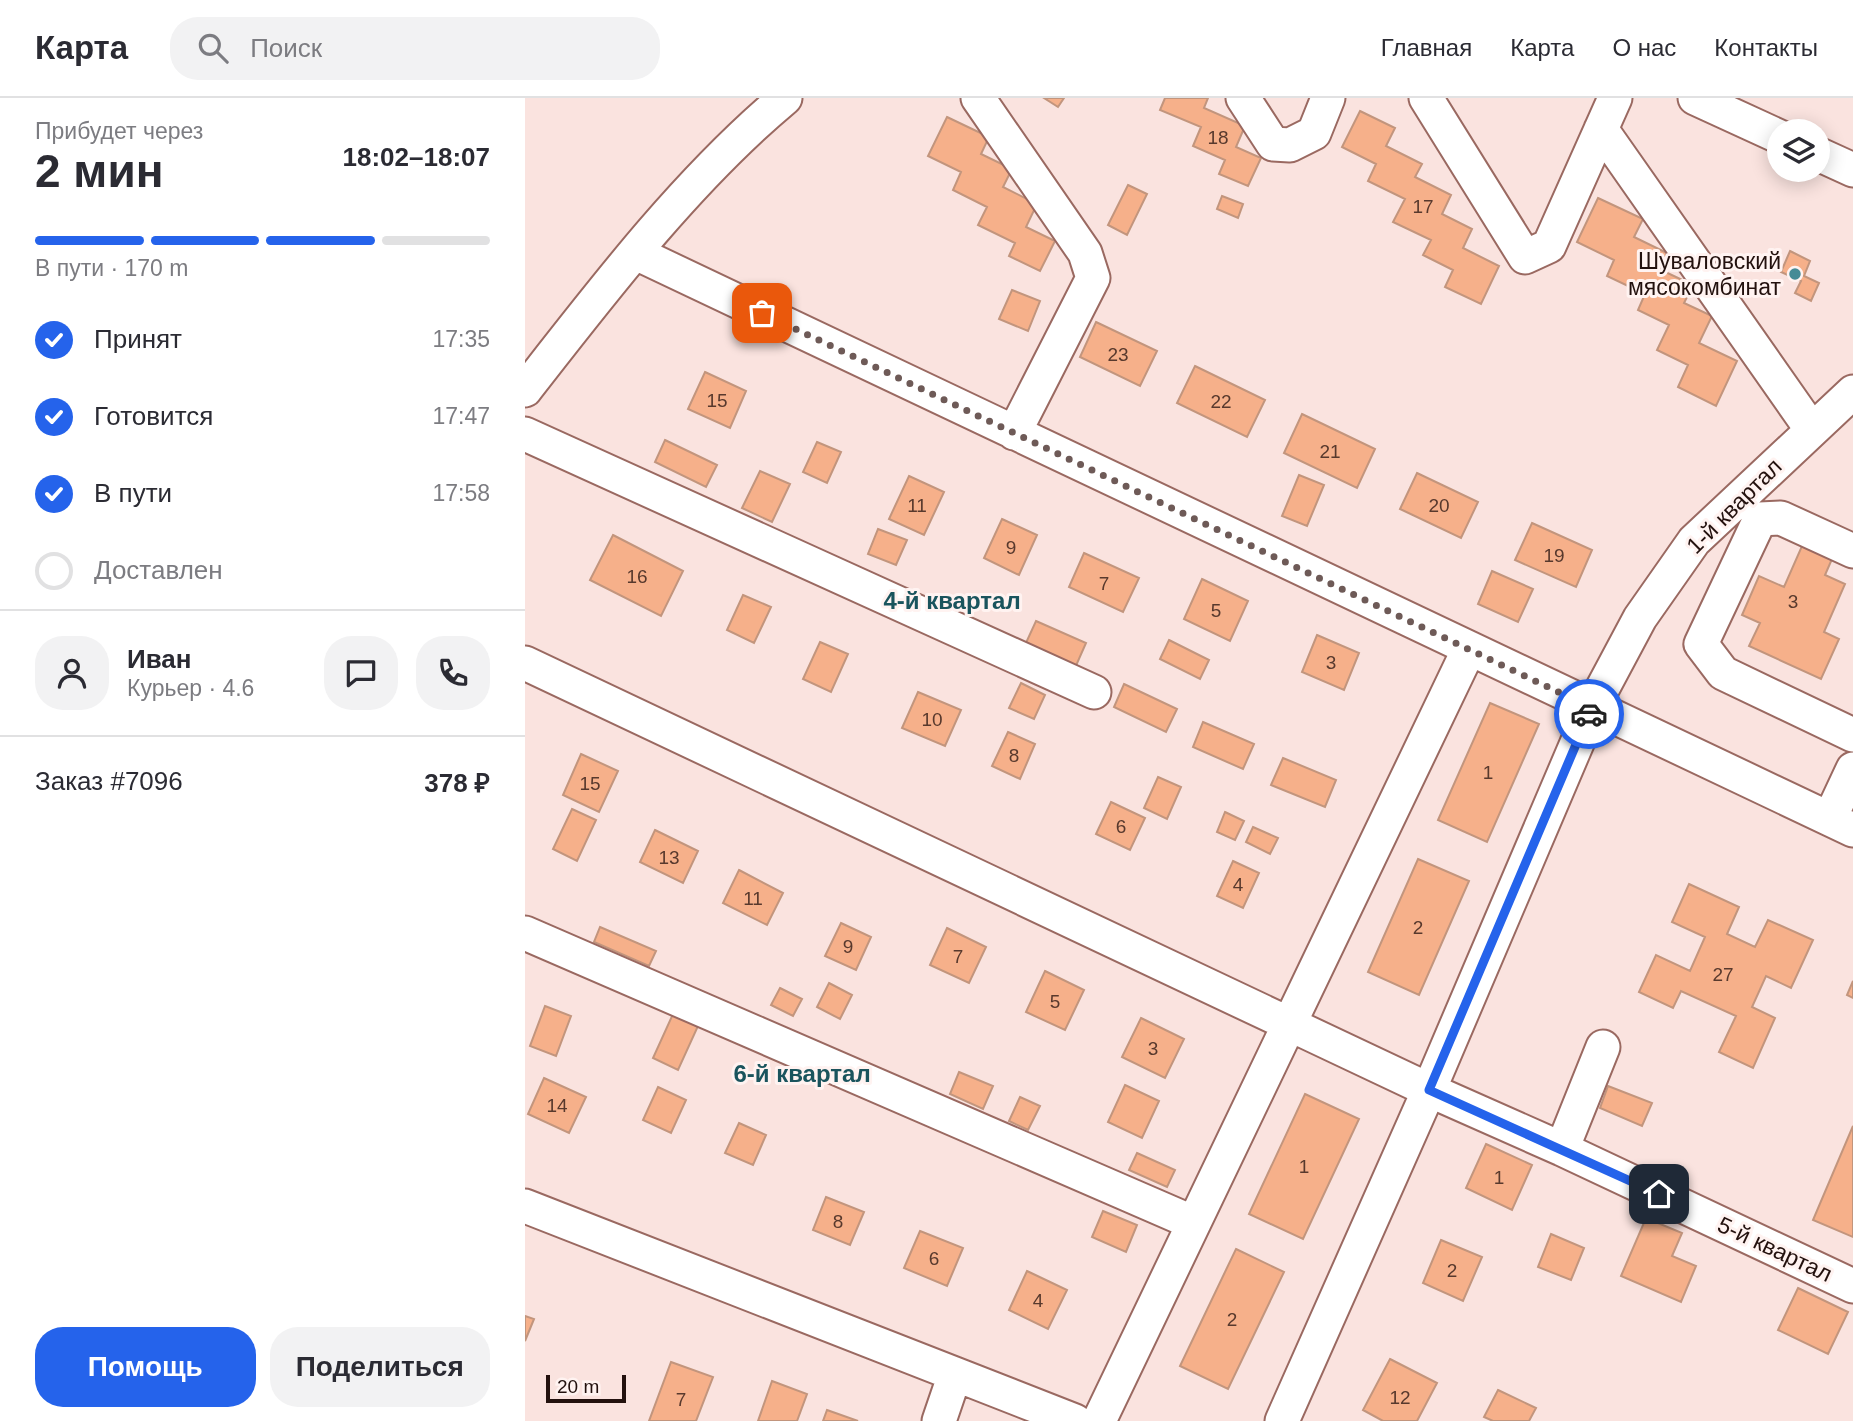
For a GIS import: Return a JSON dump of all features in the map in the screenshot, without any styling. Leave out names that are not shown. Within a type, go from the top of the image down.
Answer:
[{"type":"street","points":[[525,390],[611,279],[757,122],[785,98]]},
{"type":"street","points":[[978,98],[1086,253],[1093,278],[1014,433]]},
{"type":"street","points":[[1243,98],[1273,144],[1290,145],[1314,133],[1328,98]]},
{"type":"street","points":[[1426,98],[1525,257],[1549,246],[1615,98]]},
{"type":"street","points":[[1695,98],[1767,131]]},
{"type":"street","points":[[1601,129],[1812,430]]},
{"type":"street","points":[[1830,159],[1853,170]]},
{"type":"street","points":[[636,253],[1841,824],[1853,769]]},
{"type":"street","name":"1-й квартал","points":[[1282,1421],[1429,1090],[1592,708],[1640,618],[1694,541],[1853,392]]},
{"type":"street","points":[[525,434],[1094,692]]},
{"type":"street","points":[[1853,551],[1781,518],[1761,519],[1701,644],[1723,673],[1853,735]]},
{"type":"street","points":[[1099,1421],[1469,649]]},
{"type":"street","name":"5-й квартал","points":[[525,663],[1429,1090],[1562,1149],[1853,1286]]},
{"type":"street","points":[[525,933],[1194,1223]]},
{"type":"street","points":[[1562,1149],[1603,1047]]},
{"type":"street","points":[[525,1206],[1075,1421]]},
{"type":"street","points":[[939,1421],[954,1374]]},
{"type":"building","points":[[1044,98],[1064,98],[1058,107]]},
{"type":"building","points":[[1165,98],[1208,98],[1204,108],[1245,126],[1236,147],[1261,158],[1248,186],[1219,174],[1225,160],[1193,146],[1201,127],[1160,110]]},
{"type":"building","points":[[1360,111],[1395,128],[1386,146],[1422,164],[1415,177],[1451,195],[1442,214],[1472,229],[1463,248],[1499,266],[1481,304],[1445,287],[1453,270],[1423,255],[1431,240],[1393,222],[1405,199],[1368,181],[1376,164],[1342,147]]},
{"type":"building","points":[[947,117],[989,137],[981,154],[1012,169],[1003,187],[1037,204],[1026,227],[1055,241],[1040,271],[1009,256],[1015,243],[978,225],[987,207],[953,190],[961,172],[928,156]]},
{"type":"building","points":[[1128,185],[1147,194],[1127,235],[1108,225]]},
{"type":"building","points":[[1222,196],[1243,204],[1238,218],[1217,209]]},
{"type":"building","points":[[1598,198],[1643,219],[1634,237],[1667,253],[1659,269],[1693,285],[1684,303],[1712,316],[1699,343],[1737,361],[1716,406],[1678,387],[1688,365],[1657,350],[1669,325],[1638,310],[1645,294],[1607,276],[1614,260],[1577,242]]},
{"type":"building","name":"Шуваловский мясокомбинат","points":[[1790,251],[1810,261],[1804,276],[1819,283],[1811,301],[1795,293],[1801,281],[1781,272]]},
{"type":"building","points":[[1012,290],[1040,301],[1028,331],[999,319]]},
{"type":"building","points":[[1096,322],[1157,351],[1140,386],[1080,357]]},
{"type":"building","points":[[1195,366],[1265,400],[1247,437],[1177,403]]},
{"type":"building","points":[[705,372],[746,391],[730,428],[688,409]]},
{"type":"building","points":[[1302,414],[1375,449],[1357,488],[1284,453]]},
{"type":"building","points":[[665,440],[717,465],[706,487],[655,462]]},
{"type":"building","points":[[817,442],[841,452],[827,483],[803,472]]},
{"type":"building","points":[[760,471],[790,484],[772,522],[742,508]]},
{"type":"building","points":[[1417,473],[1478,502],[1461,538],[1400,509]]},
{"type":"building","points":[[1299,475],[1324,485],[1307,526],[1282,516]]},
{"type":"building","points":[[909,476],[944,492],[924,535],[889,519]]},
{"type":"building","points":[[1002,519],[1037,535],[1019,575],[984,558]]},
{"type":"building","points":[[1532,523],[1592,550],[1576,587],[1515,560]]},
{"type":"building","points":[[878,529],[907,540],[896,565],[868,554]]},
{"type":"building","points":[[613,535],[683,571],[661,616],[590,580]]},
{"type":"building","points":[[1802,546],[1832,559],[1825,575],[1845,584],[1824,632],[1839,639],[1821,679],[1749,646],[1760,623],[1742,615],[1759,576],[1784,587]]},
{"type":"building","points":[[1084,553],[1139,578],[1123,612],[1069,587]]},
{"type":"building","points":[[1492,571],[1533,589],[1518,622],[1478,604]]},
{"type":"building","points":[[1202,579],[1248,601],[1230,641],[1184,619]]},
{"type":"building","points":[[743,595],[771,607],[754,643],[727,630]]},
{"type":"building","points":[[1036,621],[1086,643],[1075,668],[1025,645]]},
{"type":"building","points":[[1317,635],[1359,653],[1344,690],[1302,672]]},
{"type":"building","points":[[1169,640],[1209,660],[1200,679],[1160,659]]},
{"type":"building","points":[[820,642],[848,654],[831,692],[803,679]]},
{"type":"building","points":[[1021,683],[1045,695],[1034,719],[1009,708]]},
{"type":"building","points":[[1124,684],[1177,709],[1166,732],[1114,707]]},
{"type":"building","points":[[918,692],[961,710],[945,746],[902,728]]},
{"type":"building","points":[[1490,703],[1539,724],[1487,842],[1438,820]]},
{"type":"building","points":[[1203,722],[1254,744],[1243,769],[1193,747]]},
{"type":"building","points":[[1008,732],[1035,744],[1020,779],[992,766]]},
{"type":"building","points":[[581,754],[618,771],[599,812],[563,795]]},
{"type":"building","points":[[1283,758],[1336,780],[1325,807],[1271,785]]},
{"type":"building","points":[[1158,777],[1181,787],[1167,819],[1144,808]]},
{"type":"building","points":[[1111,802],[1145,818],[1130,850],[1096,834]]},
{"type":"building","points":[[572,809],[596,820],[577,861],[553,849]]},
{"type":"building","points":[[1225,812],[1244,821],[1235,840],[1217,832]]},
{"type":"building","points":[[1253,827],[1278,838],[1270,854],[1246,842]]},
{"type":"building","points":[[655,830],[698,851],[683,883],[640,862]]},
{"type":"building","points":[[1418,859],[1469,881],[1419,995],[1368,972]]},
{"type":"building","points":[[1233,861],[1259,873],[1243,908],[1217,896]]},
{"type":"building","points":[[739,870],[783,893],[767,925],[723,903]]},
{"type":"building","points":[[1689,884],[1739,907],[1727,934],[1755,947],[1768,920],[1813,940],[1791,988],[1766,976],[1752,1007],[1775,1018],[1753,1068],[1719,1052],[1736,1016],[1681,991],[1673,1008],[1639,992],[1656,955],[1690,971],[1705,937],[1672,922]]},
{"type":"building","points":[[841,923],[871,937],[856,970],[825,956]]},
{"type":"building","points":[[600,927],[656,951],[649,966],[594,942]]},
{"type":"building","points":[[947,928],[986,947],[969,983],[930,965]]},
{"type":"building","points":[[1045,971],[1084,990],[1065,1030],[1026,1012]]},
{"type":"building","points":[[1853,981],[1853,998],[1847,995]]},
{"type":"building","points":[[829,983],[852,995],[840,1019],[817,1007]]},
{"type":"building","points":[[780,988],[802,999],[793,1016],[771,1005]]},
{"type":"building","points":[[545,1006],[571,1016],[556,1056],[530,1046]]},
{"type":"building","points":[[673,1014],[698,1026],[678,1070],[653,1058]]},
{"type":"building","points":[[1141,1018],[1184,1039],[1165,1078],[1122,1057]]},
{"type":"building","points":[[959,1072],[993,1086],[983,1109],[950,1094]]},
{"type":"building","points":[[544,1078],[586,1097],[569,1133],[528,1114]]},
{"type":"building","points":[[1125,1085],[1159,1101],[1142,1138],[1108,1122]]},
{"type":"building","points":[[1608,1086],[1652,1103],[1642,1126],[1600,1108]]},
{"type":"building","points":[[658,1087],[686,1100],[671,1133],[643,1120]]},
{"type":"building","points":[[1305,1094],[1359,1119],[1303,1239],[1249,1214]]},
{"type":"building","points":[[1020,1097],[1040,1106],[1028,1130],[1009,1121]]},
{"type":"building","points":[[739,1123],[766,1135],[753,1165],[725,1153]]},
{"type":"building","points":[[1853,1126],[1853,1237],[1813,1220]]},
{"type":"building","points":[[1486,1144],[1532,1165],[1512,1210],[1466,1188]]},
{"type":"building","points":[[1137,1153],[1175,1170],[1167,1187],[1129,1170]]},
{"type":"building","points":[[826,1197],[864,1212],[850,1245],[813,1230]]},
{"type":"building","points":[[1103,1211],[1137,1225],[1126,1252],[1092,1237]]},
{"type":"building","points":[[1646,1218],[1682,1233],[1672,1256],[1696,1266],[1681,1302],[1621,1276]]},
{"type":"building","points":[[920,1231],[963,1248],[947,1286],[904,1268]]},
{"type":"building","points":[[1551,1234],[1584,1248],[1571,1280],[1538,1267]]},
{"type":"building","points":[[1441,1240],[1482,1257],[1463,1301],[1423,1283]]},
{"type":"building","points":[[1236,1249],[1284,1272],[1228,1389],[1180,1366]]},
{"type":"building","points":[[1027,1271],[1067,1290],[1048,1329],[1009,1310]]},
{"type":"building","points":[[1798,1288],[1848,1312],[1828,1354],[1778,1330]]},
{"type":"building","points":[[525,1316],[534,1319],[525,1341]]},
{"type":"building","points":[[1390,1359],[1437,1383],[1417,1421],[1383,1421],[1363,1410]]},
{"type":"building","points":[[671,1362],[713,1377],[696,1421],[649,1421]]},
{"type":"building","points":[[772,1381],[807,1394],[797,1421],[758,1421]]},
{"type":"building","points":[[1498,1390],[1536,1408],[1529,1421],[1493,1421],[1484,1417]]},
{"type":"building","points":[[827,1410],[858,1421],[823,1421]]},
{"type":"way so far","points":[[762,313],[1592,708],[1589,714]]},
{"type":"place","name":"Шуваловский мясокомбинат","points":[[1795,274]]},
{"type":"district","name":"4-й квартал","points":[[952,600]]},
{"type":"district","name":"6-й квартал","points":[[802,1073]]},
{"type":"route","points":[[1589,714],[1429,1090],[1659,1194]]}]
